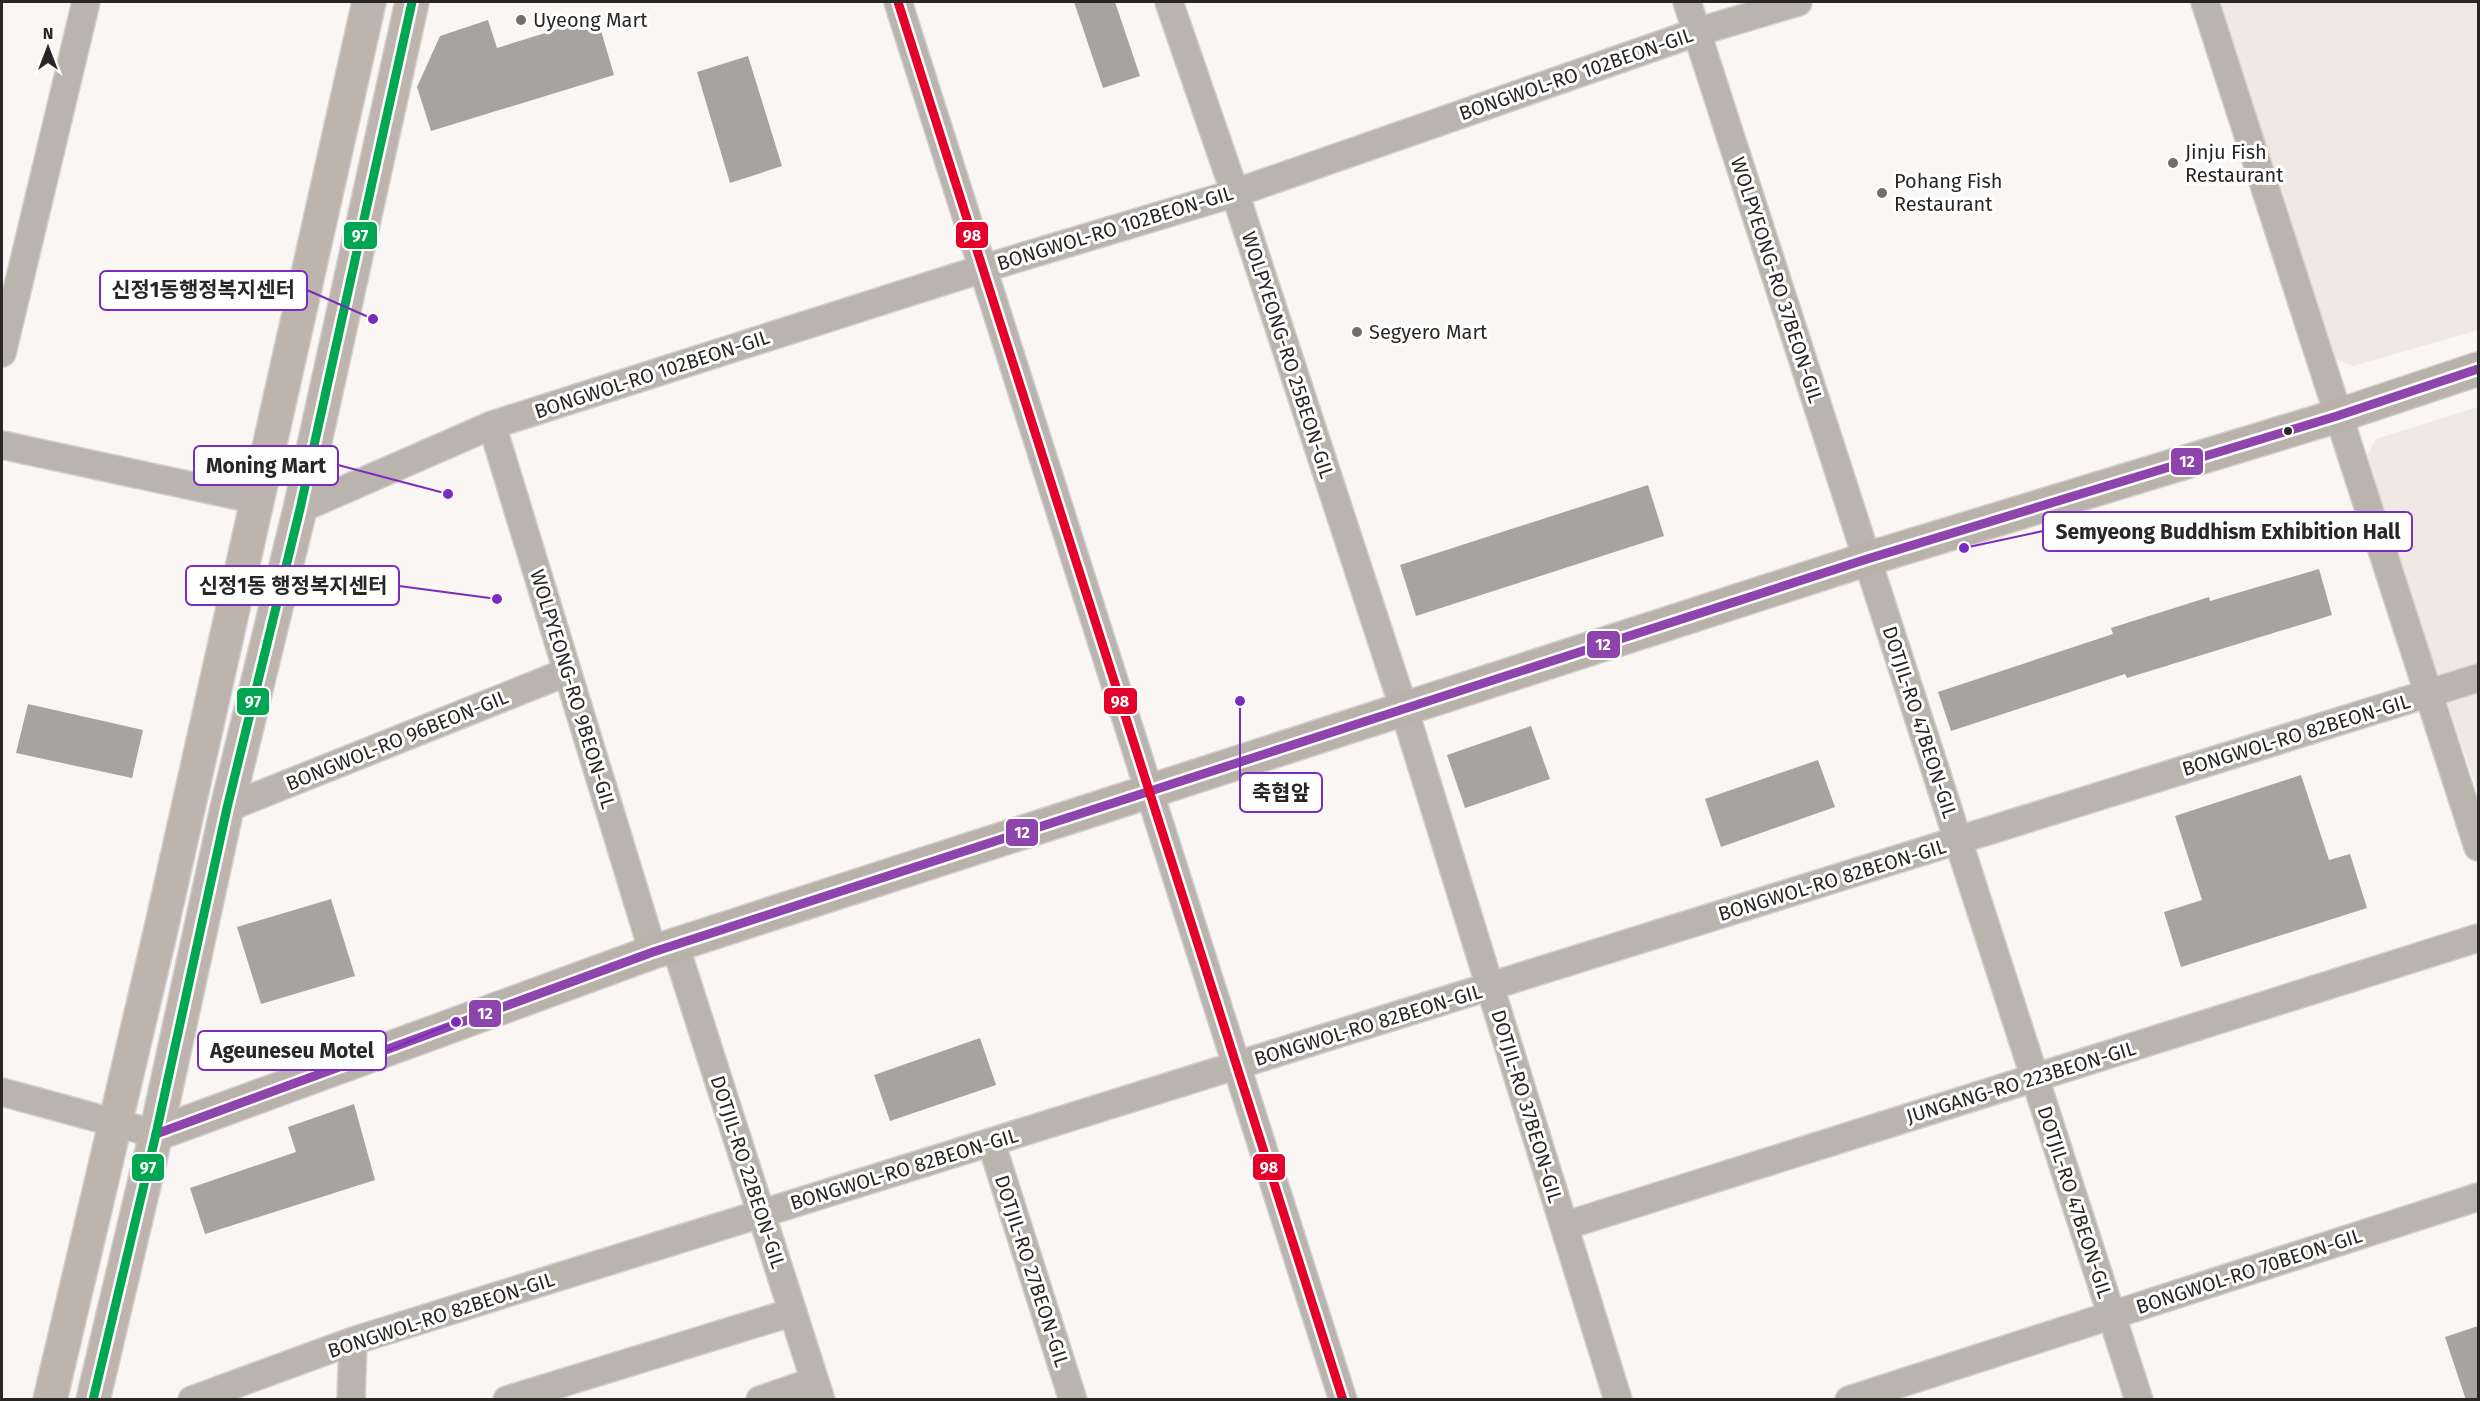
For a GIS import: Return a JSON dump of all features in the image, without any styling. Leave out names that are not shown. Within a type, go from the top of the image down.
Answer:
[{"type":"main road","points":[[50,1400],[164,917],[369,2]]},
{"type":"main road","points":[[93,1400],[156,1134],[227,808],[300,509],[411,2]]},
{"type":"main road","points":[[156,1134],[664,949],[1867,559],[2337,416],[2478,369]]},
{"type":"main road","points":[[282,390],[272,462],[273,474],[284,485],[292,483],[302,469],[312,446],[324,398]]},
{"type":"street","points":[[2,353],[86,2]]},
{"type":"street","points":[[898,2],[985,268],[1344,1400]]},
{"type":"street","name":"WOLPYEONG-RO 25BEON-GIL","points":[[1169,2],[1235,193],[1404,709]]},
{"type":"street","name":"WOLPYEONG-RO 37BEON-GIL","points":[[1687,2],[1867,559]]},
{"type":"street","name":"BONGWOL-RO 102BEON-GIL","points":[[300,509],[492,425],[985,268],[1235,193],[1697,32],[1798,2]]},
{"type":"street","points":[[2205,2],[2478,847]]},
{"type":"street","name":"WOLPYEONG-RO 9BEON-GIL","points":[[492,425],[567,672],[664,949]]},
{"type":"street","points":[[2,445],[257,500]]},
{"type":"street","name":"DOTJIL-RO 47BEON-GIL","points":[[1867,559],[2139,1400]]},
{"type":"street","name":"BONGWOL-RO 96BEON-GIL","points":[[227,808],[567,672]]},
{"type":"street","name":"BONGWOL-RO 82BEON-GIL","points":[[192,1400],[353,1341],[2478,678]]},
{"type":"street","name":"DOTJIL-RO 37BEON-GIL","points":[[1404,709],[1618,1400]]},
{"type":"street","name":"JUNGANG-RO 223BEON-GIL","points":[[1564,1226],[2478,938]]},
{"type":"street","name":"DOTJIL-RO 22BEON-GIL","points":[[664,949],[761,1214],[818,1390]]},
{"type":"street","points":[[2,1092],[156,1134]]},
{"type":"street","name":"DOTJIL-RO 27BEON-GIL","points":[[991,1142],[1073,1400]]},
{"type":"street","name":"BONGWOL-RO 70BEON-GIL","points":[[1849,1400],[2478,1197]]},
{"type":"street","points":[[507,1400],[793,1312]]},
{"type":"street","points":[[351,1400],[353,1341]]},
{"type":"street","points":[[760,1400],[818,1390]]},
{"type":"shaded area","points":[[2214,2],[2478,2],[2478,330],[2353,366],[2325,354]]},
{"type":"shaded area","points":[[2478,407],[2478,792],[2363,463],[2376,439]]},
{"type":"building","points":[[1074,2],[1115,2],[1140,76],[1103,88]]},
{"type":"building","points":[[597,17],[614,75],[431,131],[417,87],[440,36],[488,20],[497,48]]},
{"type":"building","points":[[748,56],[782,166],[730,183],[697,72]]},
{"type":"building","points":[[1648,485],[1664,536],[1416,616],[1400,565]]},
{"type":"building","points":[[2319,569],[2332,615],[2127,678],[2125,674],[1951,731],[1938,692],[2113,634],[2111,628],[2209,597],[2210,601]]},
{"type":"building","points":[[28,704],[143,730],[132,778],[16,753]]},
{"type":"building","points":[[1531,726],[1550,779],[1465,808],[1447,755]]},
{"type":"building","points":[[1818,760],[1835,807],[1721,847],[1705,799]]},
{"type":"building","points":[[2301,775],[2329,860],[2350,854],[2367,908],[2181,967],[2164,912],[2202,900],[2175,816]]},
{"type":"building","points":[[331,899],[355,976],[261,1004],[237,927]]},
{"type":"building","points":[[980,1038],[996,1085],[890,1121],[874,1075]]},
{"type":"building","points":[[354,1104],[375,1180],[205,1234],[190,1188],[296,1152],[288,1127]]},
{"type":"building","points":[[2478,1326],[2478,1400],[2466,1400],[2445,1337]]},
{"type":"transit line","name":"97","points":[[93,1400],[156,1134],[227,808],[300,509],[412,2]]},
{"type":"transit line","name":"98","points":[[898,2],[1343,1400]]},
{"type":"transit line","name":"12","points":[[156,1134],[653,952],[1867,559],[2337,416],[2478,369]]},
{"type":"place","name":"Uyeong Mart","points":[[521,20]]},
{"type":"place","name":"Jinju Fish Restaurant","points":[[2173,163]]},
{"type":"place","name":"Pohang Fish Restaurant","points":[[1882,193]]},
{"type":"place","name":"신정1동행정복지센터","points":[[373,319]]},
{"type":"place","name":"Segyero Mart","points":[[1357,332]]},
{"type":"place","name":"Moning Mart","points":[[448,494]]},
{"type":"place","name":"Semyeong Buddhism Exhibition Hall","points":[[1964,548]]},
{"type":"place","name":"신정1동 행정복지센터","points":[[497,599]]},
{"type":"place","name":"축협앞","points":[[1240,701]]},
{"type":"place","name":"Ageuneseu Motel","points":[[456,1022]]}]
